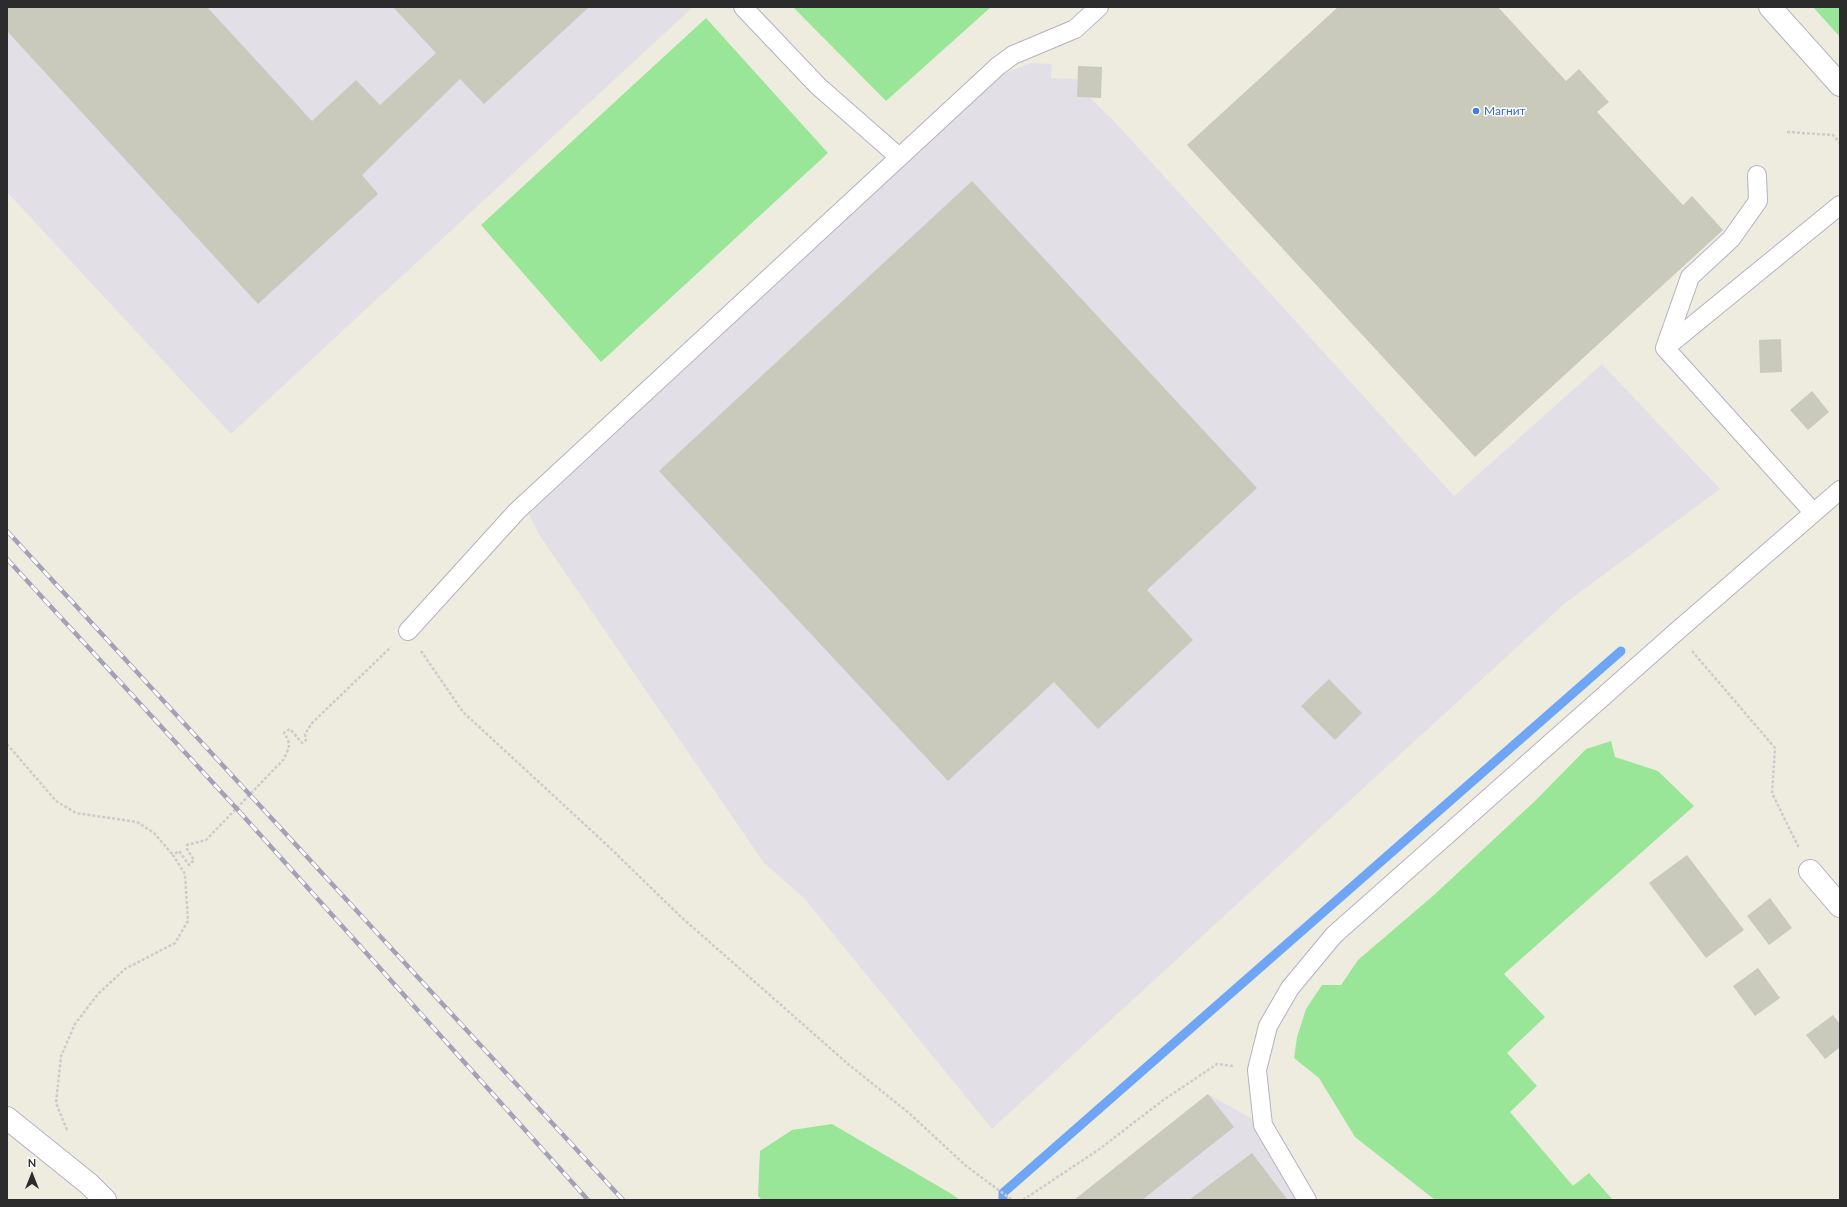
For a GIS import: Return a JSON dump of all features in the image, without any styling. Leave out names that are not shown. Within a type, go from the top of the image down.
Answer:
[{"type":"street","points":[[1770,7],[1840,85]]},
{"type":"street","points":[[1810,871],[1840,906]]},
{"type":"street","points":[[7,1118],[89,1184],[105,1200]]},
{"type":"lane","points":[[743,7],[818,86],[899,157]]},
{"type":"lane","points":[[408,631],[517,511],[998,66],[1014,55],[1075,29],[1099,7]]},
{"type":"lane","points":[[1665,348],[1690,277],[1731,239],[1758,201],[1757,175]]},
{"type":"lane","points":[[1665,348],[1840,205]]},
{"type":"lane","points":[[1665,348],[1813,512]]},
{"type":"lane","points":[[1307,1200],[1262,1125],[1257,1070],[1268,1026],[1290,988],[1334,935],[1676,632],[1840,490]]},
{"type":"path","points":[[1787,132],[1833,135],[1840,143]]},
{"type":"path","points":[[173,855],[179,851],[189,865],[194,860],[187,849],[187,845],[206,840],[284,759],[290,746],[290,741],[284,733],[290,728],[302,743],[306,740],[305,734],[312,723],[408,631],[463,712],[607,845],[680,916],[848,1064],[909,1113],[965,1165],[1012,1200]]},
{"type":"path","points":[[1676,632],[1776,748],[1772,793],[1810,871]]},
{"type":"path","points":[[7,744],[56,801],[76,813],[137,822],[154,833],[173,855],[185,874],[188,921],[175,943],[125,969],[98,994],[75,1024],[61,1056],[56,1103],[68,1133]]},
{"type":"path","points":[[1022,1200],[1101,1148],[1162,1100],[1217,1064],[1257,1070]]},
{"type":"shaded area","points":[[7,7],[693,7],[231,434],[7,192]]},
{"type":"shaded area","points":[[1031,63],[1052,64],[1051,78],[1077,79],[1077,97],[1089,97],[1114,121],[1454,496],[1602,364],[1720,489],[1564,604],[992,1129],[804,898],[764,863],[538,533],[529,514],[1003,74]]},
{"type":"shaded area","points":[[1208,1094],[1263,1125],[1307,1200],[1074,1200]]},
{"type":"green space","points":[[793,7],[991,7],[886,101]]},
{"type":"green space","points":[[1813,7],[1840,7],[1840,37]]},
{"type":"green space","points":[[706,18],[828,153],[601,362],[481,225]]},
{"type":"green space","points":[[1611,741],[1615,757],[1658,771],[1694,806],[1504,974],[1545,1017],[1507,1053],[1537,1086],[1510,1112],[1573,1186],[1589,1173],[1613,1200],[1435,1200],[1355,1137],[1319,1078],[1294,1058],[1297,1037],[1306,1009],[1322,985],[1341,985],[1358,960],[1434,895],[1536,800],[1586,749]]},
{"type":"green space","points":[[832,1124],[960,1200],[762,1200],[758,1196],[760,1151],[792,1130]]},
{"type":"building","points":[[7,7],[207,7],[312,121],[356,80],[380,105],[436,53],[393,7],[589,7],[484,104],[460,79],[362,175],[378,194],[258,304],[7,31]]},
{"type":"building","points":[[1338,7],[1498,7],[1566,81],[1579,69],[1609,102],[1597,112],[1683,205],[1692,196],[1723,230],[1475,457],[1187,145]]},
{"type":"building","points":[[1078,66],[1102,67],[1101,98],[1077,97]]},
{"type":"building","points":[[972,181],[1257,488],[1147,590],[1193,640],[1098,729],[1054,682],[948,781],[659,471]]},
{"type":"building","points":[[1781,339],[1782,372],[1760,373],[1759,340]]},
{"type":"building","points":[[1812,391],[1829,412],[1808,430],[1790,410]]},
{"type":"building","points":[[1329,679],[1362,713],[1335,740],[1301,706]]},
{"type":"building","points":[[1687,855],[1744,930],[1706,958],[1649,883]]},
{"type":"building","points":[[1770,898],[1792,928],[1769,945],[1747,916]]},
{"type":"building","points":[[1758,968],[1780,998],[1755,1016],[1733,986]]},
{"type":"building","points":[[1833,1015],[1840,1024],[1840,1047],[1825,1059],[1806,1035]]},
{"type":"building","points":[[1208,1094],[1234,1127],[1142,1200],[1074,1200]]},
{"type":"building","points":[[1252,1153],[1287,1199],[1189,1200]]},
{"type":"waterway","points":[[1003,1200],[1003,1193],[1621,651]]},
{"type":"railway","points":[[7,531],[623,1200]]},
{"type":"railway","points":[[7,559],[237,809],[588,1200]]},
{"type":"place","name":"Магнит","points":[[1476,111]]}]
